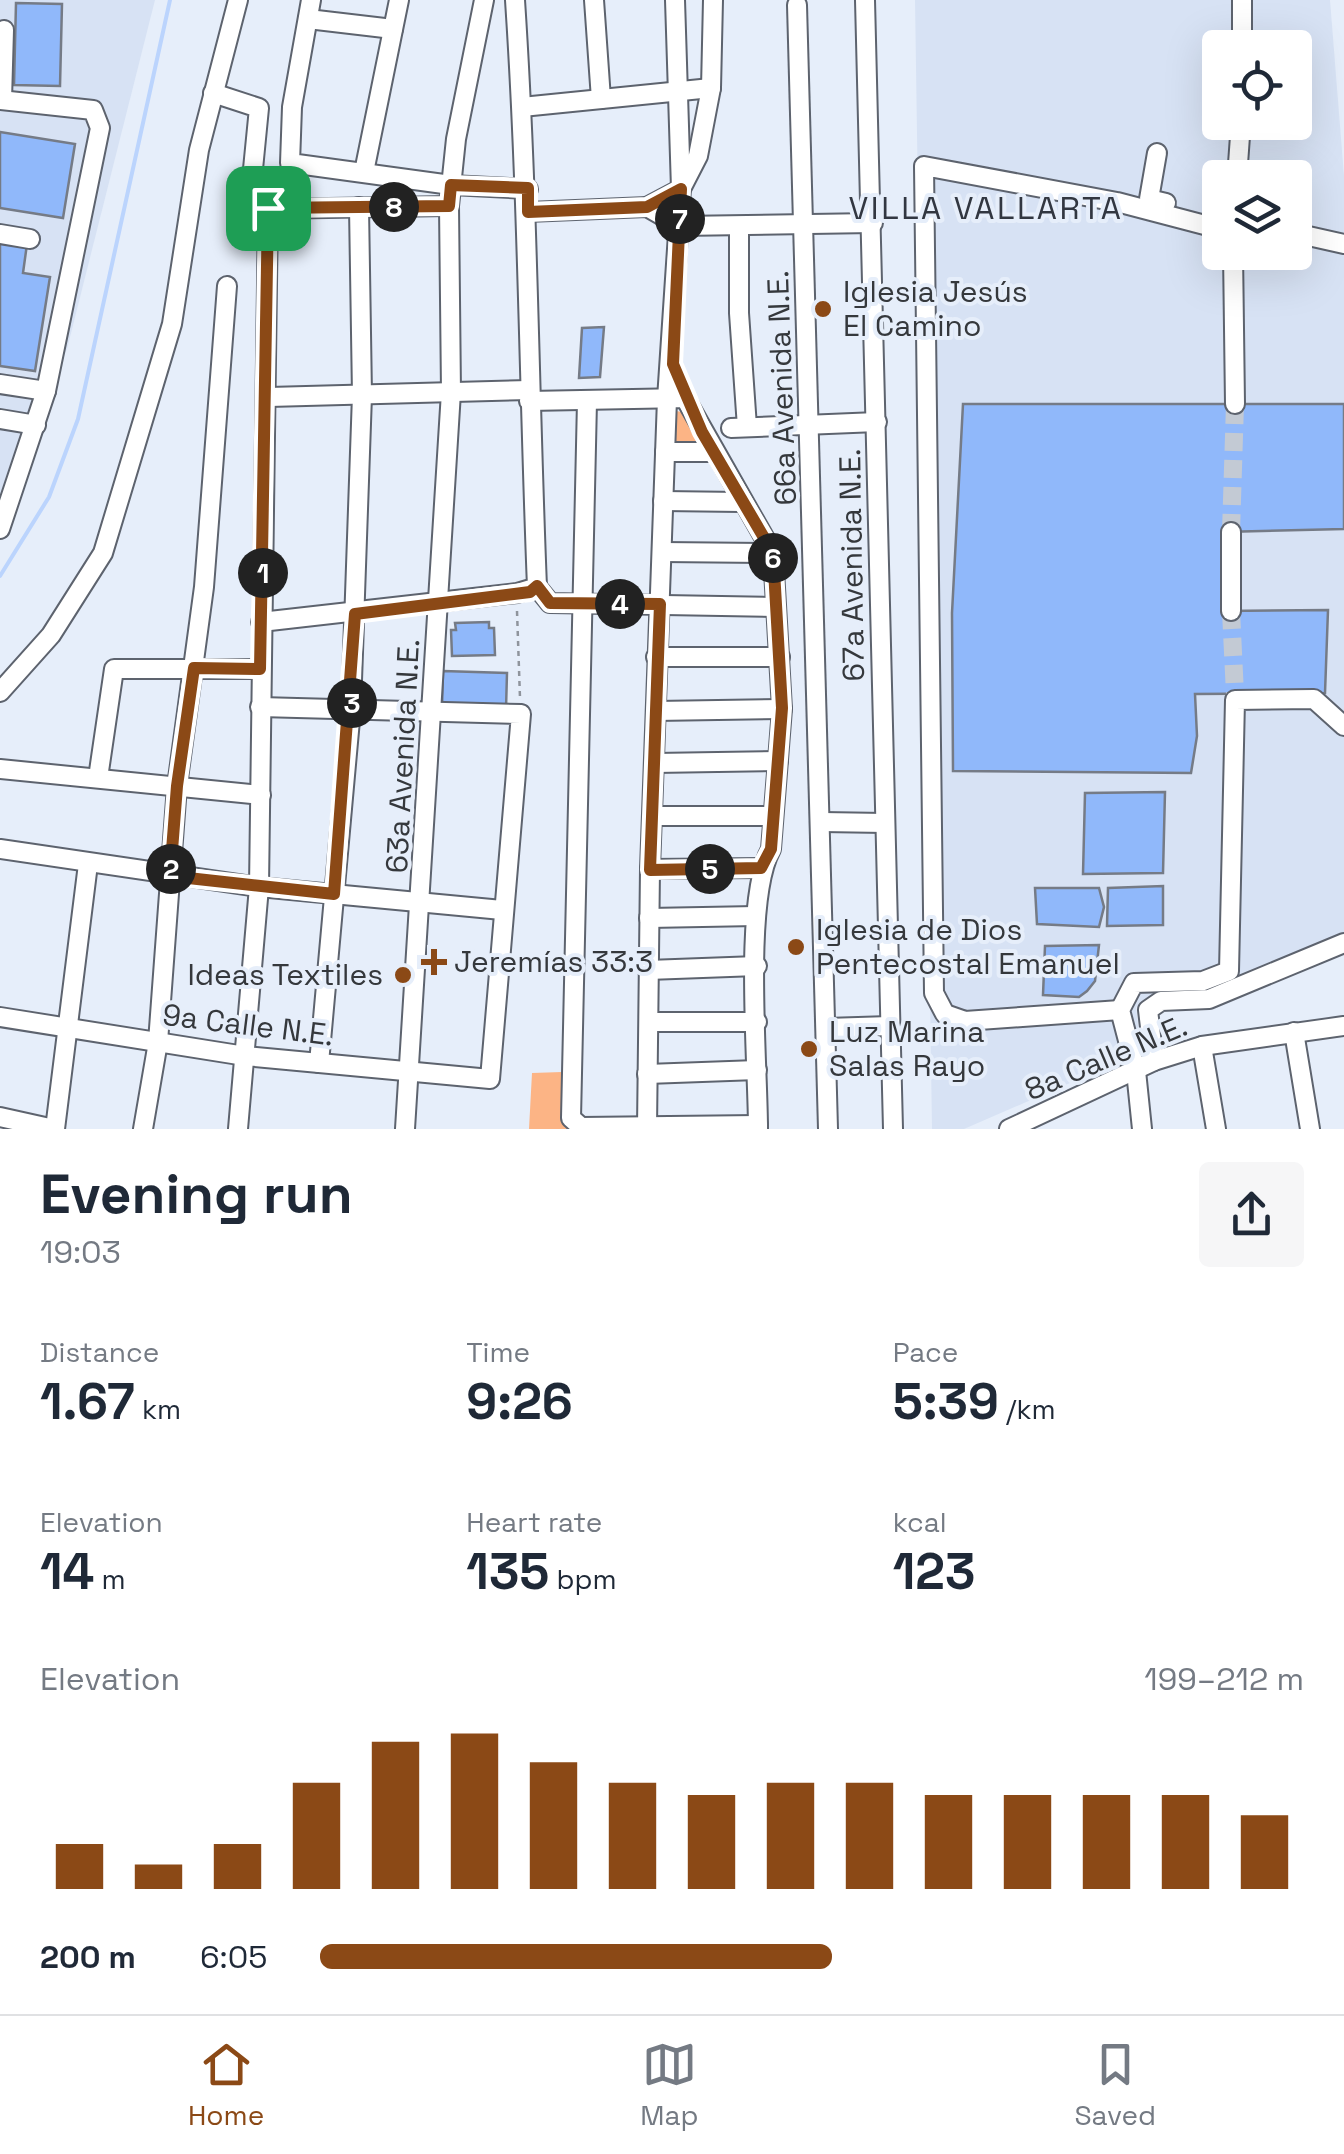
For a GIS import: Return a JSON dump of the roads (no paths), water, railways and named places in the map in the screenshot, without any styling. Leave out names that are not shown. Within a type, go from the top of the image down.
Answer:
[{"type":"street","points":[[0,692],[50,634],[103,553],[172,324],[199,150],[238,0]]},
{"type":"street","points":[[364,172],[399,0]]},
{"type":"street","name":"63a Avenida N.E.","points":[[405,1129],[451,392],[449,206],[484,0]]},
{"type":"street","points":[[515,0],[528,188],[529,396],[537,586],[550,603],[776,607]]},
{"type":"street","points":[[594,0],[601,99]]},
{"type":"street","points":[[646,1127],[650,870],[665,452],[676,398],[673,364],[687,226],[681,189],[675,0]]},
{"type":"street","points":[[528,212],[647,207],[681,189],[698,156],[711,88],[713,0]]},
{"type":"street","name":"67a Avenida N.E.","points":[[865,0],[893,1129]]},
{"type":"street","points":[[1242,0],[1242,30]]},
{"type":"street","name":"66a Avenida N.E.","points":[[798,5],[828,1129]]},
{"type":"street","points":[[393,29],[310,9],[292,107],[290,163],[451,185],[528,188]]},
{"type":"street","points":[[0,529],[46,391],[100,128],[93,110],[1,100],[4,30]]},
{"type":"street","points":[[522,107],[711,88]]},
{"type":"street","points":[[213,92],[259,108],[253,170],[268,208],[259,887],[238,1129]]},
{"type":"street","points":[[1157,153],[1149,199],[1202,212]]},
{"type":"street","points":[[1120,1010],[965,1021],[945,1014],[934,993],[924,166],[1117,202],[1202,224]]},
{"type":"street","points":[[268,208],[449,206]]},
{"type":"street","points":[[319,1063],[352,709],[362,395],[359,207]]},
{"type":"street","points":[[647,207],[687,226],[873,223]]},
{"type":"street","points":[[739,227],[739,428],[878,422]]},
{"type":"street","points":[[0,234],[30,239]]},
{"type":"street","points":[[1312,237],[1344,244]]},
{"type":"street","points":[[1233,270],[1235,404]]},
{"type":"street","points":[[144,1129],[158,1042],[177,786],[194,668],[227,286]]},
{"type":"street","points":[[0,384],[46,391]]},
{"type":"street","points":[[268,397],[451,392],[587,401],[676,398]]},
{"type":"street","points":[[587,401],[585,604],[576,781],[572,1118],[580,1126],[758,1127],[756,916],[761,868],[771,849],[782,708],[773,553],[676,398]]},
{"type":"street","points":[[0,419],[36,426]]},
{"type":"street","points":[[665,452],[713,452]]},
{"type":"street","points":[[663,501],[741,502]]},
{"type":"street","points":[[1231,532],[1231,610]]},
{"type":"street","points":[[662,552],[773,553]]},
{"type":"street","points":[[261,622],[517,593],[537,586]]},
{"type":"street","points":[[656,657],[780,657]]},
{"type":"street","points":[[98,778],[114,670],[260,669]]},
{"type":"street","points":[[1142,1129],[1136,1070],[1120,1010],[1134,984],[1203,982],[1229,970],[1235,697],[1314,699],[1344,726]]},
{"type":"street","points":[[0,849],[259,887],[502,910],[521,714],[260,707]]},
{"type":"street","points":[[656,711],[782,708]]},
{"type":"street","points":[[654,763],[778,760]]},
{"type":"street","points":[[0,768],[260,795]]},
{"type":"street","points":[[653,816],[771,816]]},
{"type":"street","points":[[822,822],[885,823]]},
{"type":"street","points":[[0,1117],[54,1129],[88,864]]},
{"type":"street","points":[[650,870],[761,868]]},
{"type":"street","name":"9a Calle N.E.","points":[[0,1016],[245,1056],[490,1080],[502,910]]},
{"type":"street","points":[[649,918],[756,916]]},
{"type":"street","points":[[1154,1061],[1148,1010],[1162,1001],[1209,999],[1344,942]]},
{"type":"street","points":[[648,970],[757,966]]},
{"type":"street","points":[[649,1022],[757,1022]]},
{"type":"street","points":[[826,1028],[890,1026]]},
{"type":"street","name":"8a Calle N.E.","points":[[1009,1129],[1154,1061],[1202,1046],[1344,1026]]},
{"type":"street","points":[[1294,1032],[1310,1129]]},
{"type":"street","points":[[1202,1046],[1216,1129]]},
{"type":"street","points":[[647,1074],[757,1070]]},
{"type":"waterway","points":[[0,576],[49,497],[78,419],[170,0]]},
{"type":"tunnel","points":[[1231,532],[1235,404]]},
{"type":"tunnel","points":[[1231,611],[1235,694]]},
{"type":"place","name":"Iglesia Jesús El Camino","points":[[823,309]]},
{"type":"place","name":"Iglesia de Dios Pentecostal Emanuel","points":[[796,947]]},
{"type":"place","name":"Jeremías 33:3","points":[[434,962]]},
{"type":"place","name":"Ideas Textiles","points":[[403,975]]},
{"type":"place","name":"Luz Marina Salas Rayo","points":[[809,1049]]},
{"type":"district","name":"VILLA VALLARTA","points":[[986,208]]}]
